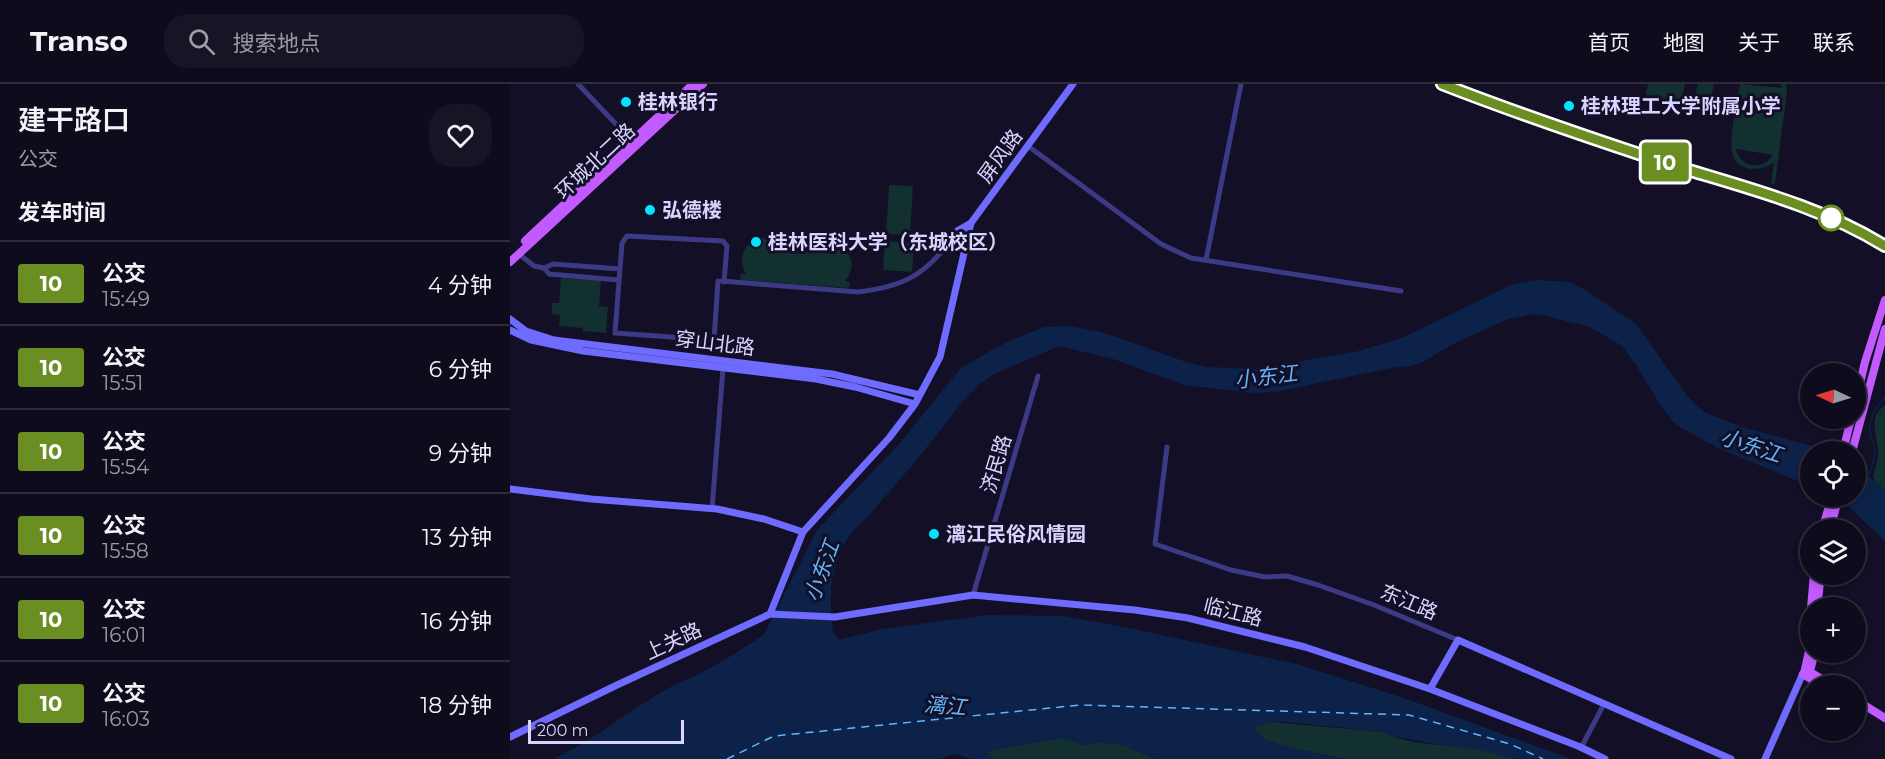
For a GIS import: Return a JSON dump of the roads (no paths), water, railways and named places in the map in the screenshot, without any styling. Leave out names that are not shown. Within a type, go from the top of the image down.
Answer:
[{"type":"main road","name":"环城北二路","points":[[510,255],[693,84]]},
{"type":"main road","name":"环城北二路","points":[[510,262],[703,84]]},
{"type":"main road","points":[[1865,363],[1885,300]]},
{"type":"main road","points":[[1855,441],[1885,329]]},
{"type":"main road","points":[[1806,673],[1807,663]]},
{"type":"main road","points":[[1806,673],[1810,663]]},
{"type":"main road","points":[[1806,673],[1810,675]]},
{"type":"main road","points":[[1866,706],[1885,718]]},
{"type":"main road","points":[[1866,712],[1885,724]]},
{"type":"street","points":[[578,84],[631,140]]},
{"type":"street","name":"屏风路","points":[[948,243],[957,231],[971,223],[1073,84]]},
{"type":"street","points":[[1206,260],[1241,84]]},
{"type":"street","points":[[1442,84],[1616,146],[1803,207],[1839,221],[1885,246]]},
{"type":"street","points":[[1028,146],[1161,244],[1191,258],[1401,291]]},
{"type":"street","points":[[770,614],[803,532],[882,446],[920,396],[940,357],[946,338],[971,223]]},
{"type":"street","points":[[629,236],[723,241],[727,246],[719,281],[714,340],[615,333],[620,269],[622,243],[629,236]]},
{"type":"street","points":[[719,281],[858,292],[872,291],[915,276],[928,268],[948,243]]},
{"type":"street","points":[[519,254],[534,266],[544,268],[552,274],[619,280]]},
{"type":"street","points":[[544,268],[553,264],[620,269]]},
{"type":"street","name":"穿山北路","points":[[510,319],[526,331],[554,340],[832,374],[920,396]]},
{"type":"street","name":"穿山北路","points":[[510,330],[531,340],[582,351],[826,381],[915,404]]},
{"type":"street","points":[[712,509],[723,368]]},
{"type":"street","name":"济民路","points":[[973,595],[1038,376]]},
{"type":"street","name":"东江路","points":[[1167,447],[1155,544],[1231,570],[1265,577],[1287,576],[1374,605],[1731,759]]},
{"type":"street","points":[[510,489],[591,499],[712,509],[764,519],[803,532]]},
{"type":"street","name":"临江路","points":[[770,614],[835,617],[973,595],[1135,610],[1188,618],[1305,647],[1430,689],[1605,759]]},
{"type":"street","name":"上关路","points":[[510,737],[770,614]]},
{"type":"street","points":[[1430,689],[1458,640]]},
{"type":"street","points":[[1767,759],[1806,673]]},
{"type":"street","points":[[1581,748],[1604,704]]},
{"type":"water","points":[[1537,280],[1570,282],[1636,324],[1688,397],[1704,412],[1742,427],[1800,443],[1800,482],[1722,450],[1683,429],[1673,422],[1622,346],[1590,327],[1546,316],[1533,314],[1506,320],[1411,366],[1275,392],[1254,393],[1184,385],[1113,359],[1059,346],[996,373],[980,384],[964,400],[872,512],[852,532],[840,550],[831,585],[833,632],[839,640],[881,629],[988,615],[1064,616],[1297,664],[1404,698],[1571,759],[1515,759],[1480,750],[1392,736],[1384,732],[1271,722],[1253,727],[1265,740],[1345,759],[1155,759],[1123,745],[1101,742],[1084,745],[1062,738],[986,751],[993,759],[972,759],[955,754],[940,759],[554,759],[582,744],[672,686],[712,667],[764,634],[817,530],[900,443],[960,369],[993,349],[1044,327],[1070,326],[1102,332],[1206,367],[1256,369],[1359,351],[1404,337],[1513,284]]},
{"type":"water","points":[[1866,474],[1885,490],[1885,541],[1866,523],[1866,519],[1862,519],[1849,507],[1866,507]]},
{"type":"waterway","points":[[1868,478],[1875,454],[1870,431],[1871,420],[1875,410],[1885,398]]},
{"type":"place","name":"桂林银行","points":[[626,102]]},
{"type":"place","name":"桂林理工大学附属小学","points":[[1569,106]]},
{"type":"place","name":"弘德楼","points":[[650,210]]},
{"type":"place","name":"桂林医科大学（东城校区）","points":[[756,242]]},
{"type":"place","name":"漓江民俗风情园","points":[[934,534]]},
{"type":"water label","name":"小东江","points":[[1266,377]]},
{"type":"water label","name":"小东江","points":[[1751,446]]},
{"type":"water label","name":"小东江","points":[[822,571]]},
{"type":"water label","name":"漓江","points":[[945,706]]}]
